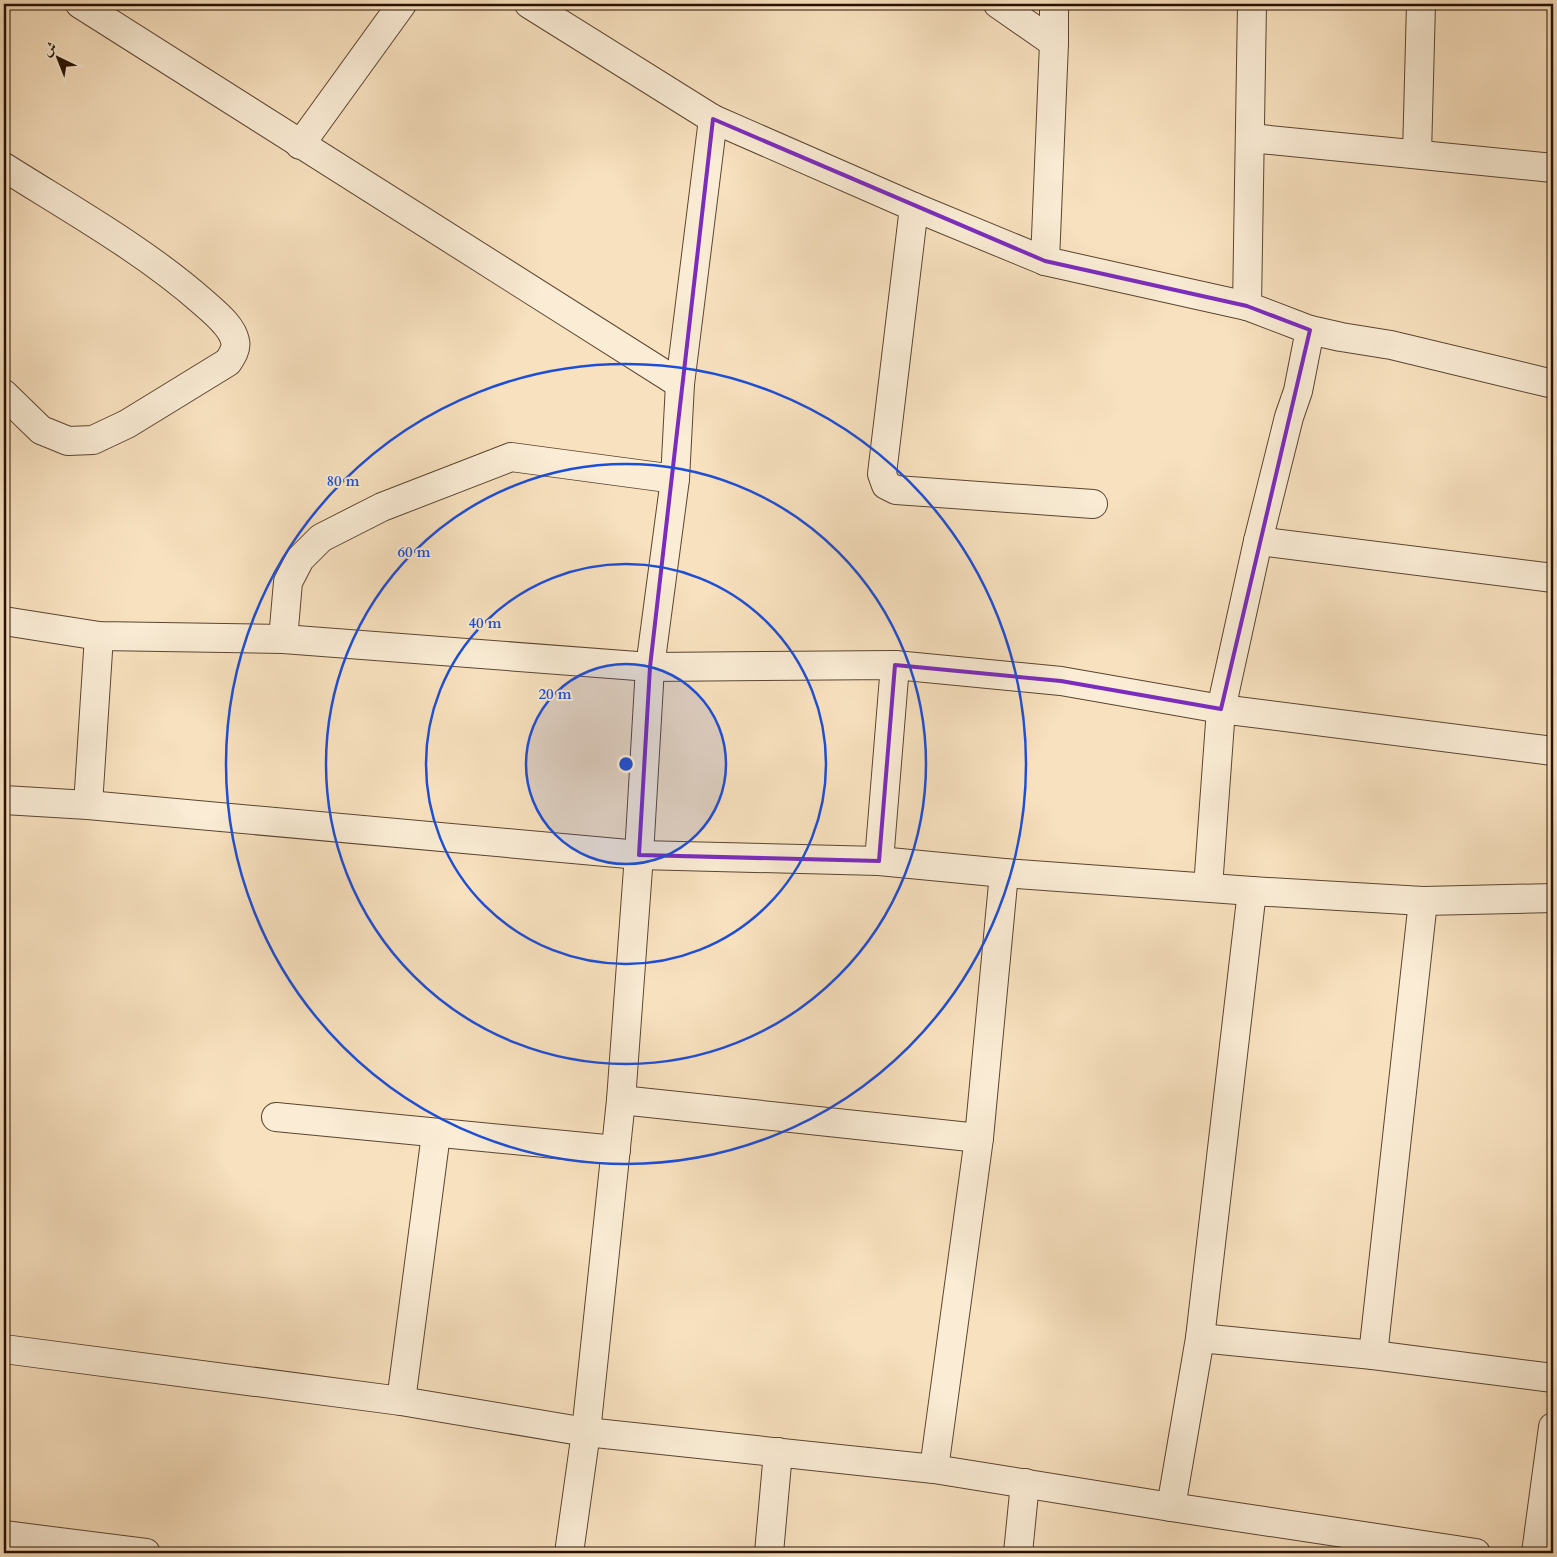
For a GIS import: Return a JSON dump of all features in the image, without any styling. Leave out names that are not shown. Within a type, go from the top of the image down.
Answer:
[{"type":"street","points":[[80,4],[680,384]]},
{"type":"street","points":[[300,145],[402,4]]},
{"type":"street","points":[[529,4],[713,119],[914,207],[1045,261],[1246,306],[1310,330],[1391,345],[1553,384]]},
{"type":"street","points":[[998,4],[1054,43]]},
{"type":"street","points":[[1045,261],[1054,4]]},
{"type":"street","points":[[1246,306],[1252,4]]},
{"type":"street","points":[[1418,154],[1421,4]]},
{"type":"street","points":[[568,1553],[586,1432],[621,1100],[639,855],[650,667],[675,479],[680,384],[713,119]]},
{"type":"street","points":[[1250,138],[1553,168]]},
{"type":"street","points":[[4,167],[155,263],[215,313],[228,327],[236,341],[234,353],[228,362],[127,424],[94,440],[68,441],[41,430],[4,394]]},
{"type":"street","points":[[914,207],[882,474],[886,484],[896,490],[1093,504]]},
{"type":"street","points":[[1208,887],[1221,709],[1258,541],[1289,417],[1303,371],[1310,330]]},
{"type":"street","points":[[283,639],[288,582],[300,559],[321,538],[382,507],[511,457],[675,479]]},
{"type":"street","points":[[1258,541],[1553,578]]},
{"type":"street","points":[[4,621],[99,636],[283,639],[650,667],[895,665],[1060,681],[1221,709],[1553,751]]},
{"type":"street","points":[[88,804],[99,636]]},
{"type":"street","points":[[879,861],[895,665]]},
{"type":"street","points":[[4,800],[88,804],[639,855],[879,861],[1004,873],[1423,901],[1553,898]]},
{"type":"street","points":[[934,1469],[979,1138],[1004,873]]},
{"type":"street","points":[[1171,1507],[1200,1338],[1252,891]]},
{"type":"street","points":[[1373,1355],[1423,901]]},
{"type":"street","points":[[621,1100],[979,1138]]},
{"type":"street","points":[[276,1117],[616,1150]]},
{"type":"street","points":[[401,1401],[436,1134]]},
{"type":"street","points":[[1200,1338],[1373,1355],[1553,1378]]},
{"type":"street","points":[[4,1349],[401,1401],[586,1432],[934,1469],[1476,1553]]},
{"type":"street","points":[[1536,1553],[1553,1427]]},
{"type":"street","points":[[769,1553],[778,1452]]},
{"type":"street","points":[[1018,1553],[1025,1483]]},
{"type":"street","points":[[4,1536],[146,1553]]},
{"type":"highlighted area","points":[[713,119],[1045,261],[1247,306],[1310,330],[1221,709],[1061,681],[895,665],[879,861],[639,855],[650,667]]}]
